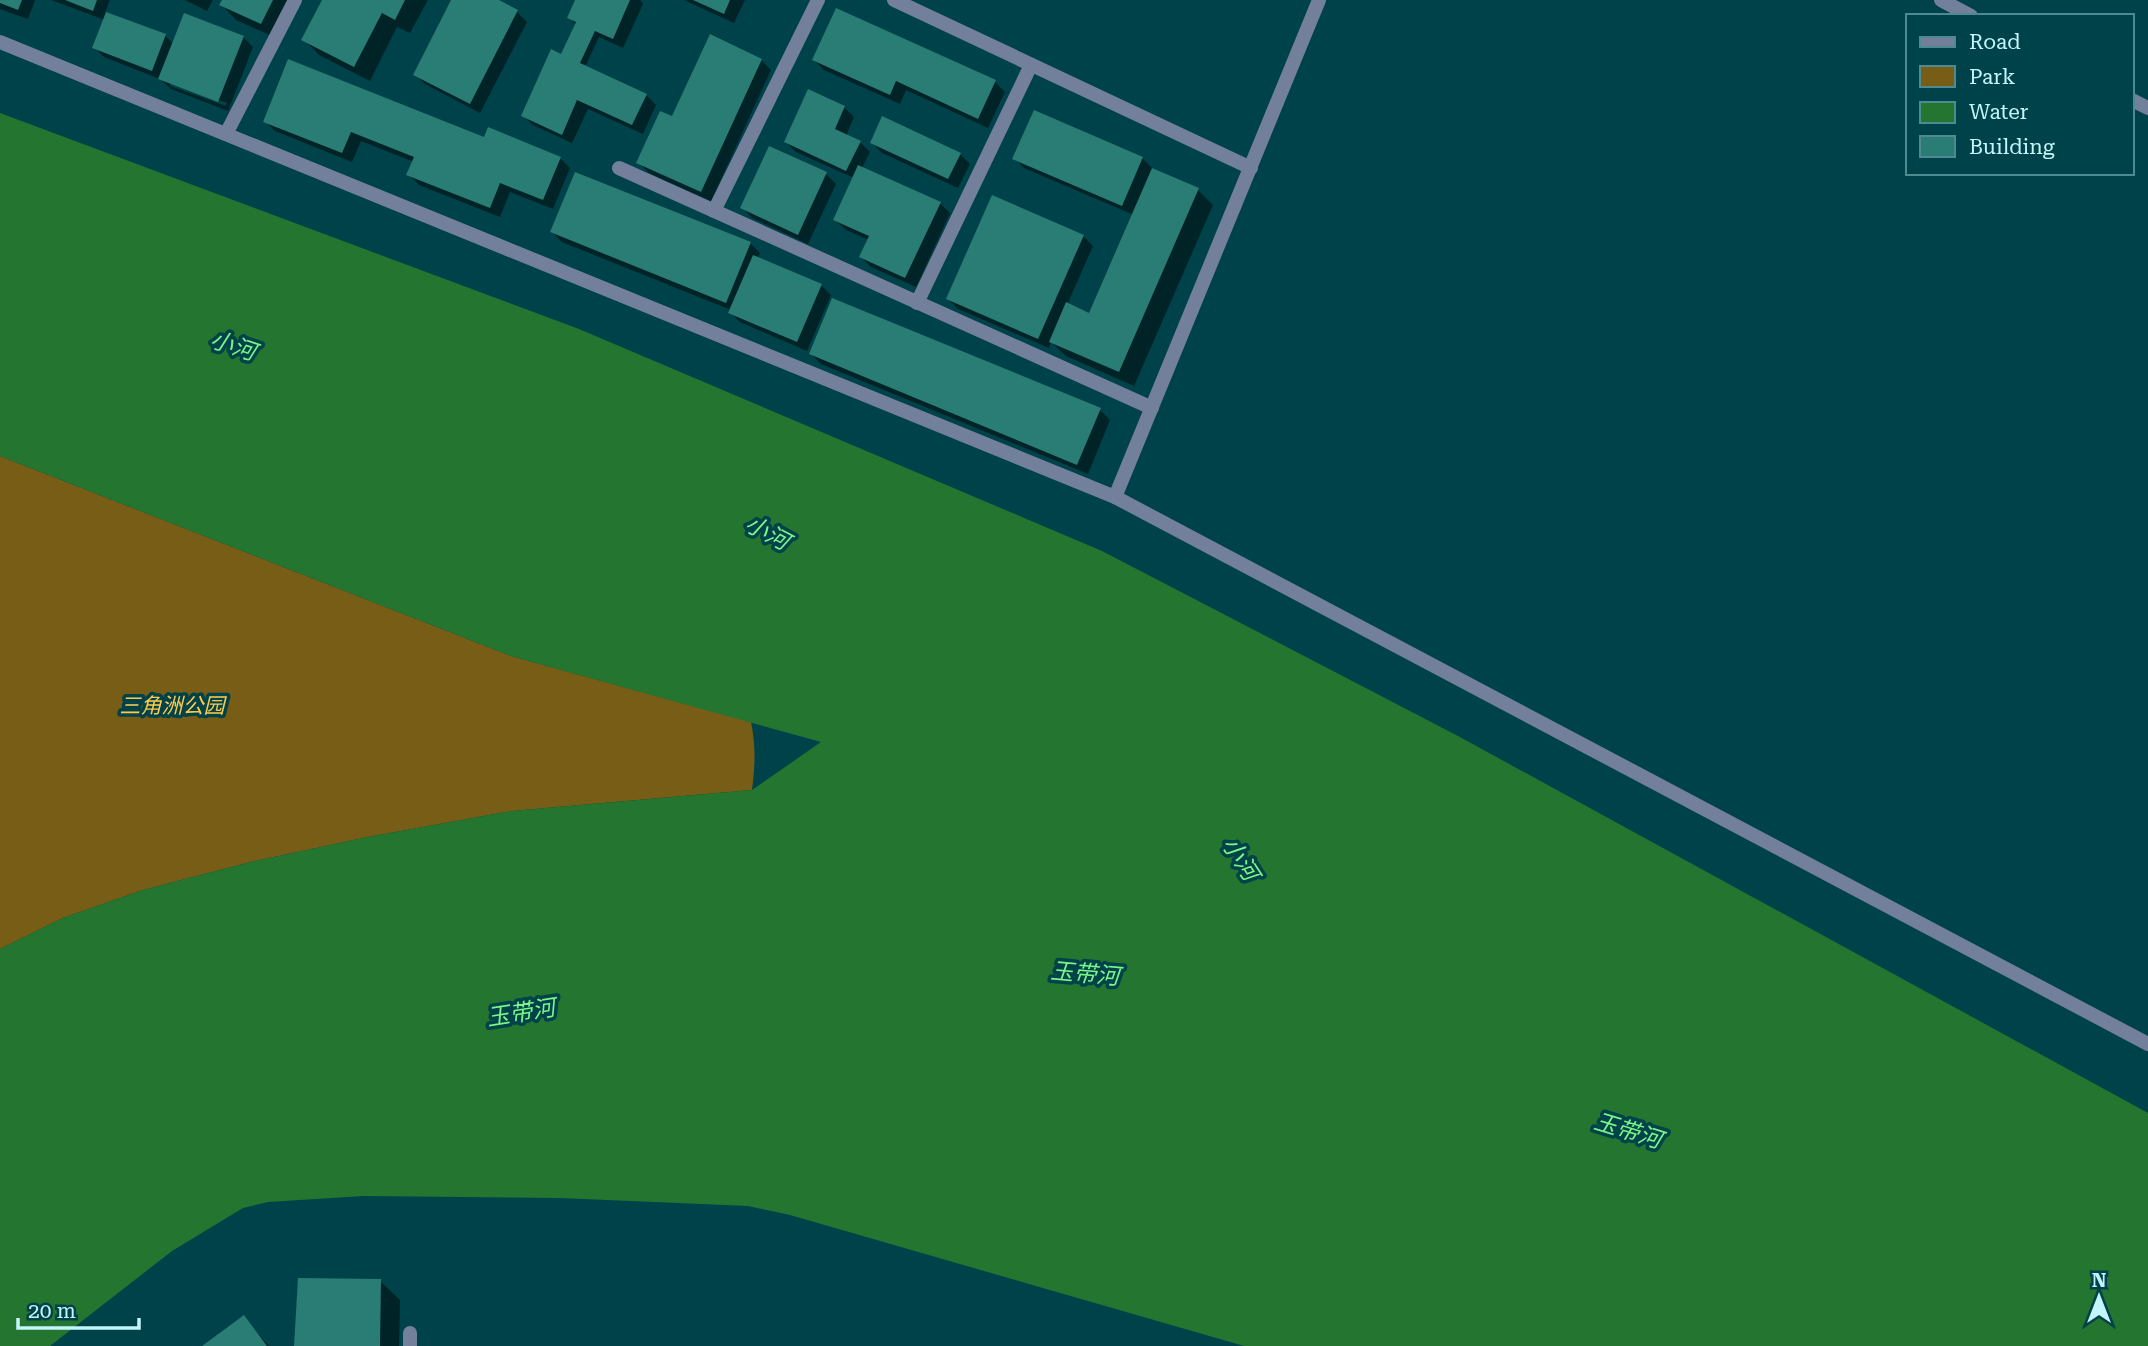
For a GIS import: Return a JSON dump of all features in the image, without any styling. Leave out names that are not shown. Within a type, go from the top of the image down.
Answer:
[{"type":"street","points":[[226,134],[295,0]]},
{"type":"street","points":[[714,211],[818,0]]},
{"type":"street","points":[[894,0],[1251,167]]},
{"type":"street","points":[[1115,497],[1319,0]]},
{"type":"street","points":[[1941,0],[1968,14]]},
{"type":"street","points":[[0,42],[1115,497],[2148,1044]]},
{"type":"street","points":[[917,303],[1031,65]]},
{"type":"street","points":[[619,168],[1152,408]]},
{"type":"green space","name":"三角洲公园","points":[[0,456],[511,656],[751,722],[754,740],[752,790],[512,811],[368,837],[251,862],[143,890],[63,918],[0,949]]},
{"type":"water","points":[[0,113],[579,329],[1102,551],[1458,736],[2148,1113],[2148,1346],[1244,1346],[790,1215],[748,1206],[560,1198],[364,1196],[268,1202],[243,1208],[172,1251],[50,1346],[0,1346],[0,949],[63,918],[143,890],[251,862],[368,837],[512,811],[752,790],[821,742],[511,656],[0,456]]},
{"type":"building","points":[[0,0],[22,0],[18,10],[0,3]]},
{"type":"building","points":[[65,0],[97,0],[93,11]]},
{"type":"building","points":[[222,0],[273,0],[261,24],[219,5]]},
{"type":"building","points":[[322,0],[405,0],[395,20],[382,13],[354,67],[301,40]]},
{"type":"building","points":[[451,0],[499,0],[518,10],[470,104],[413,75]]},
{"type":"building","points":[[575,0],[630,0],[613,39],[595,31],[580,63],[647,94],[632,125],[577,100],[562,135],[521,116],[551,49],[561,54],[576,22],[567,18]]},
{"type":"building","points":[[693,0],[730,0],[724,14]]},
{"type":"building","points":[[836,8],[996,80],[978,119],[896,81],[890,95],[812,60]]},
{"type":"building","points":[[106,12],[166,34],[152,71],[92,48]]},
{"type":"building","points":[[184,13],[244,36],[218,102],[158,79]]},
{"type":"building","points":[[710,34],[762,59],[701,192],[636,163],[660,111],[672,116]]},
{"type":"building","points":[[288,59],[484,137],[488,127],[561,157],[543,200],[500,183],[490,208],[406,175],[414,157],[351,132],[342,153],[263,122]]},
{"type":"building","points":[[808,89],[845,106],[835,129],[861,141],[846,171],[784,142]]},
{"type":"building","points":[[1034,110],[1143,157],[1122,206],[1012,159]]},
{"type":"building","points":[[882,116],[961,153],[948,179],[870,143]]},
{"type":"building","points":[[769,146],[827,172],[798,235],[740,208]]},
{"type":"building","points":[[858,165],[941,202],[905,278],[859,257],[869,236],[833,220]]},
{"type":"building","points":[[1152,168],[1199,188],[1119,372],[1049,342],[1066,302],[1089,313]]},
{"type":"building","points":[[575,172],[751,242],[726,303],[550,232]]},
{"type":"building","points":[[992,195],[1084,235],[1038,339],[946,299]]},
{"type":"building","points":[[753,255],[822,284],[797,342],[728,313]]},
{"type":"building","points":[[832,298],[1101,408],[1077,465],[809,354]]},
{"type":"building","points":[[298,1278],[381,1279],[380,1346],[294,1346]]},
{"type":"building","points":[[244,1315],[267,1346],[202,1346]]},
{"type":"water label","name":"小河","points":[[233,346]]},
{"type":"water label","name":"小河","points":[[767,533]]},
{"type":"water label","name":"小河","points":[[1240,859]]},
{"type":"water label","name":"玉带河","points":[[1085,974]]},
{"type":"water label","name":"玉带河","points":[[521,1013]]},
{"type":"water label","name":"玉带河","points":[[1628,1131]]}]
